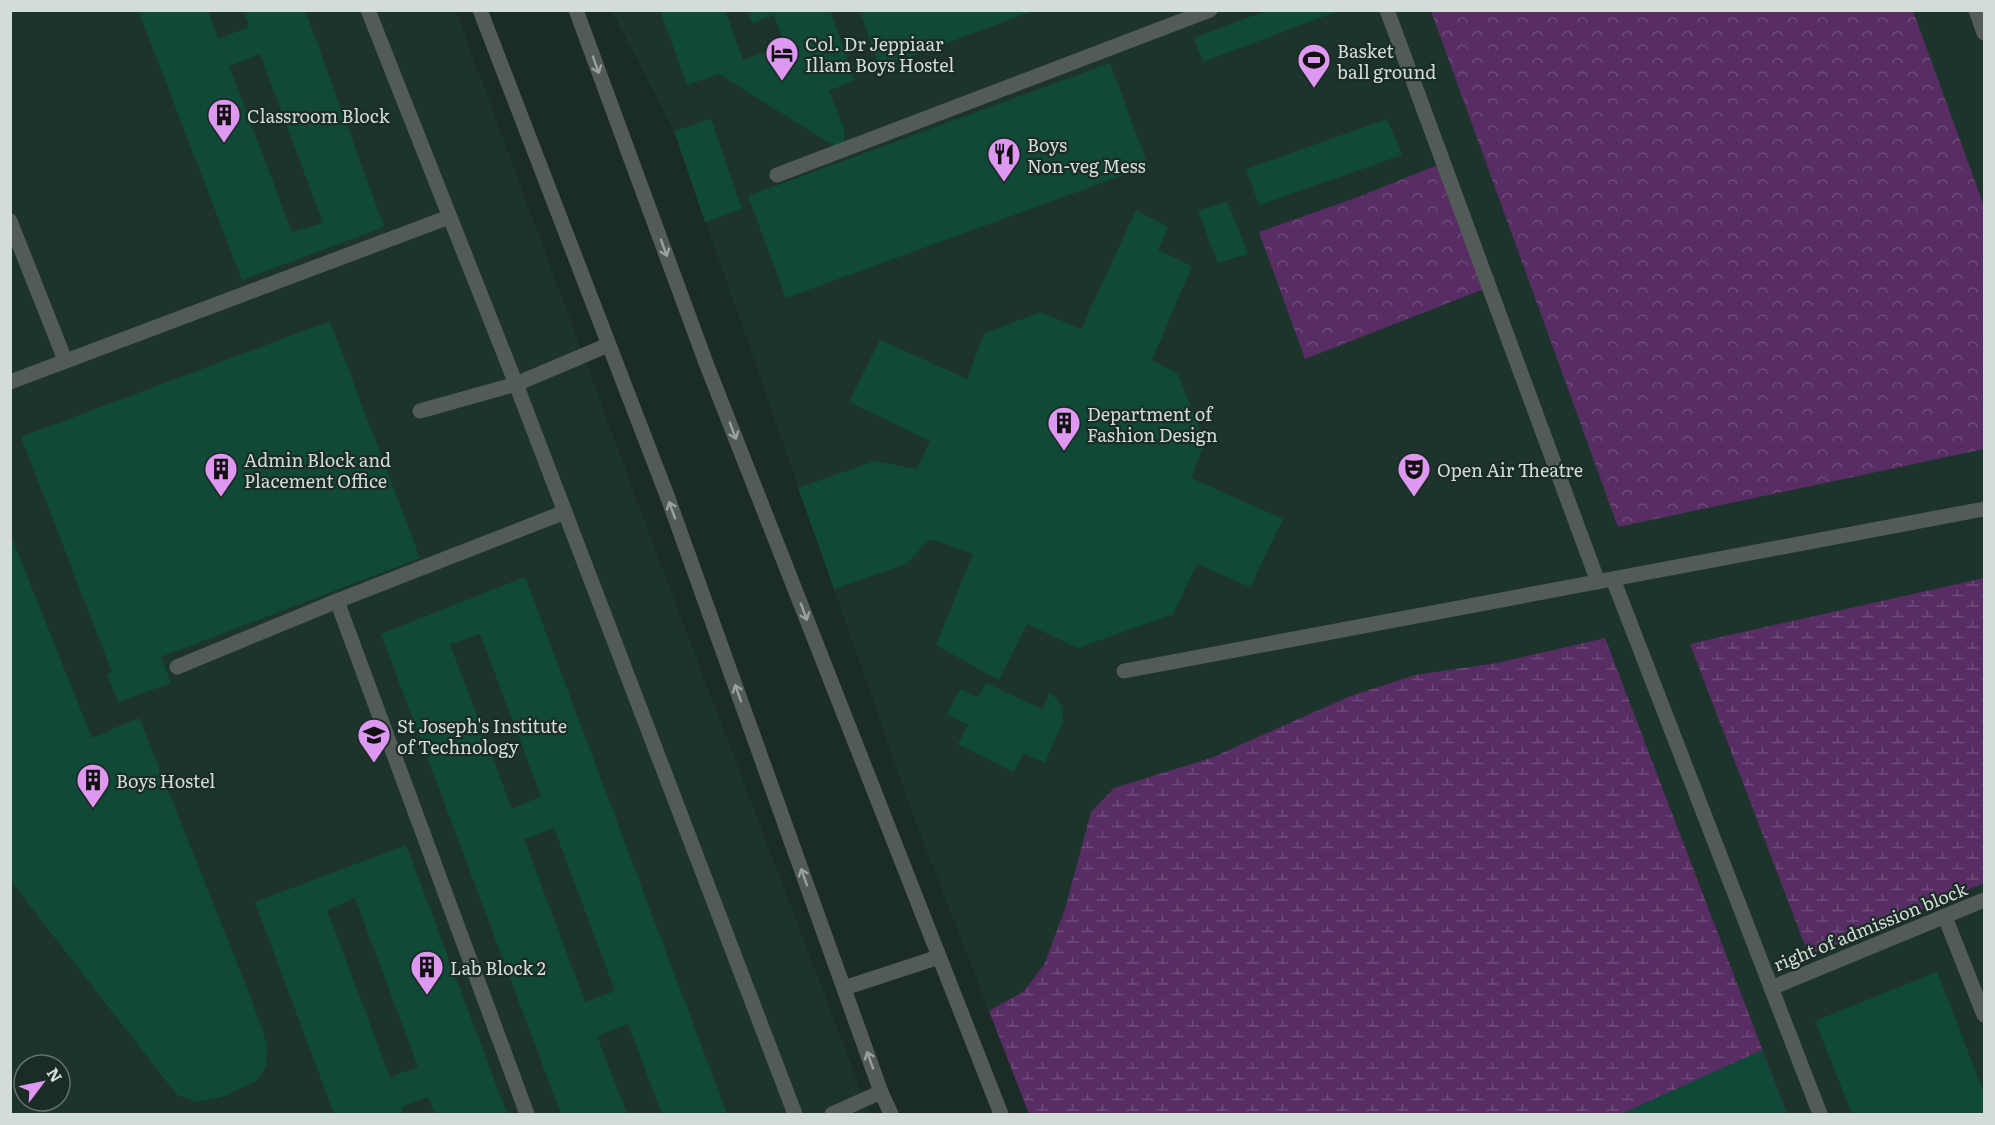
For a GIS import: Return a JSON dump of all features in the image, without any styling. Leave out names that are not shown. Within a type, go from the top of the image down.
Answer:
[{"type":"lane","points":[[369,10],[516,384],[795,1114]]},
{"type":"lane","points":[[480,10],[668,498],[881,1092],[891,1114]]},
{"type":"lane","points":[[576,10],[710,374],[1001,1114]]},
{"type":"lane","points":[[777,175],[1210,10]]},
{"type":"lane","points":[[1387,10],[1605,580],[1820,1114]]},
{"type":"lane","points":[[1976,10],[1984,33]]},
{"type":"lane","points":[[10,382],[449,217]]},
{"type":"lane","points":[[10,221],[65,360]]},
{"type":"lane","points":[[420,411],[516,384],[608,345]]},
{"type":"lane","points":[[1124,671],[1984,509]]},
{"type":"lane","points":[[177,667],[337,601],[565,512]]},
{"type":"lane","points":[[337,601],[527,1114]]},
{"type":"lane","name":"right of admission block","points":[[1771,988],[1984,900]]},
{"type":"lane","points":[[1945,916],[1984,1015]]},
{"type":"lane","points":[[844,988],[939,957]]},
{"type":"lane","points":[[832,1114],[881,1092]]},
{"type":"shaded area","name":"St Joseph's Institute of Technology","points":[[10,11],[456,11],[657,554],[870,1114],[11,1114]]},
{"type":"shaded area","points":[[612,11],[1984,11],[1984,1114],[1029,1114],[915,821],[674,131]]},
{"type":"green space","points":[[1431,11],[1913,11],[1984,206],[1984,449],[1618,527]]},
{"type":"green space","points":[[1438,165],[1484,289],[1305,359],[1259,232],[1358,197]]},
{"type":"green space","points":[[1984,578],[1984,883],[1809,956],[1690,644]]},
{"type":"green space","points":[[1605,638],[1787,1114],[1029,1114],[989,1011],[1024,991],[1044,965],[1065,909],[1091,812],[1114,788],[1211,758],[1348,697],[1415,675],[1497,663]]},
{"type":"building","name":"Classroom Block","points":[[138,10],[208,10],[218,39],[249,27],[243,10],[305,10],[384,227],[242,280]],"holes":[[[260,54],[323,223],[292,232],[229,66]]]},
{"type":"building","points":[[660,10],[725,10],[743,60],[785,45],[774,15],[752,23],[747,10],[830,10],[855,80],[829,91],[845,132],[842,151],[719,74],[687,85]]},
{"type":"building","points":[[859,10],[1033,10],[1033,11],[880,68]]},
{"type":"building","points":[[1268,10],[1338,11],[1203,62],[1194,38]]},
{"type":"building","points":[[1110,63],[1148,166],[786,298],[748,196]]},
{"type":"building","points":[[711,119],[742,209],[705,222],[674,131]]},
{"type":"building","points":[[1387,119],[1402,155],[1259,205],[1246,169]]},
{"type":"building","points":[[1227,201],[1248,254],[1218,263],[1198,211]]},
{"type":"building","name":"Department of Fashion Design","points":[[1136,210],[1168,227],[1158,250],[1192,266],[1152,360],[1178,374],[1205,443],[1191,478],[1283,519],[1250,587],[1197,564],[1173,614],[1078,648],[1027,624],[999,680],[936,645],[973,554],[930,539],[906,564],[834,589],[798,488],[875,461],[917,469],[930,441],[849,402],[880,340],[967,379],[984,334],[1040,312],[1081,329]]},
{"type":"building","name":"Admin Block and Placement Office","points":[[330,321],[420,558],[161,657],[171,683],[118,702],[107,674],[112,672],[21,437]]},
{"type":"building","name":"Boys Hostel","points":[[10,533],[92,738],[139,718],[252,1001],[267,1044],[266,1068],[256,1081],[225,1096],[198,1102],[177,1095],[10,880]]},
{"type":"building","points":[[525,577],[727,1114],[662,1114],[628,1024],[597,1036],[627,1114],[561,1114],[381,634]],"holes":[[[480,634],[541,796],[512,809],[450,644]],[[554,828],[615,991],[585,1002],[524,839]]]},
{"type":"building","points":[[986,683],[1042,709],[1050,693],[1058,700],[1062,708],[1063,721],[1045,763],[1023,753],[1014,772],[958,744],[968,725],[947,714],[960,689],[978,697]]},
{"type":"building","name":"Lab Block 2","points":[[406,845],[507,1114],[435,1114],[428,1097],[401,1107],[404,1114],[334,1114],[255,902]],"holes":[[[355,898],[418,1067],[390,1077],[327,910]]]},
{"type":"building","points":[[1937,972],[1984,1093],[1984,1114],[1852,1114],[1815,1021]]},
{"type":"building","points":[[1762,1050],[1787,1114],[1621,1114]]},
{"type":"place","name":"Col. Dr Jeppiaar Illam Boys Hostel","points":[[782,82]]},
{"type":"place","name":"Basket ball ground","points":[[1314,89]]},
{"type":"place","name":"Classroom Block","points":[[224,144]]},
{"type":"place","name":"Boys Non-veg Mess","points":[[1004,183]]},
{"type":"place","name":"Department of Fashion Design","points":[[1064,452]]},
{"type":"place","name":"Admin Block and Placement Office","points":[[221,498]]},
{"type":"place","name":"Open Air Theatre","points":[[1414,498]]},
{"type":"place","name":"St Joseph's Institute of Technology","points":[[374,764]]},
{"type":"place","name":"Boys Hostel","points":[[93,809]]},
{"type":"place","name":"Lab Block 2","points":[[427,996]]}]
